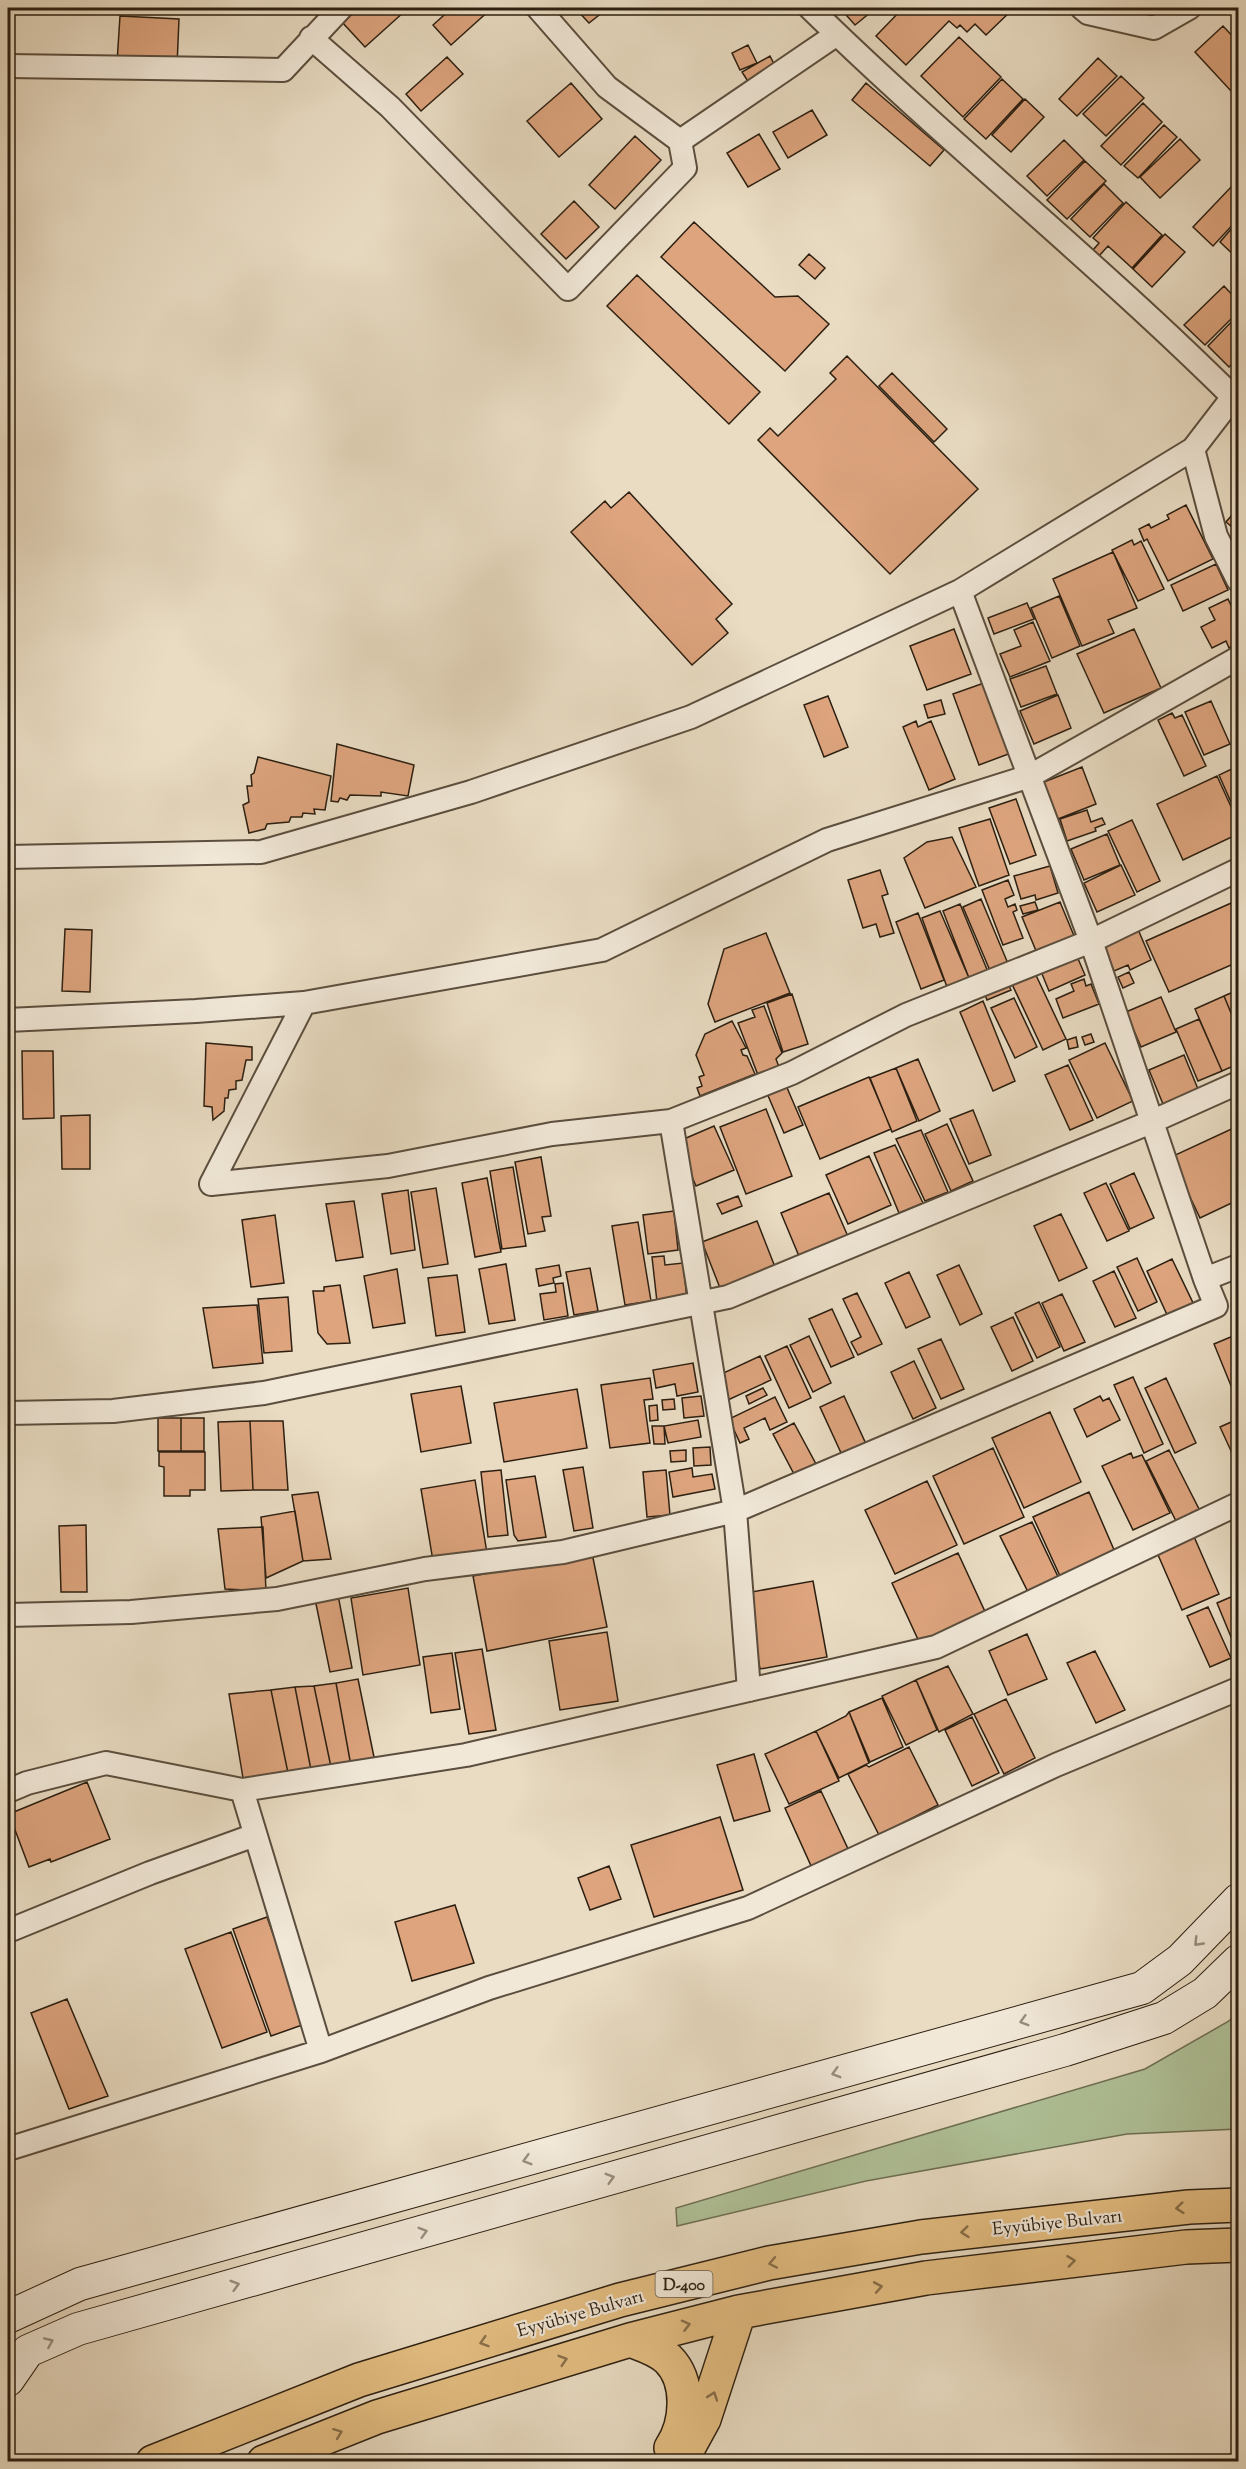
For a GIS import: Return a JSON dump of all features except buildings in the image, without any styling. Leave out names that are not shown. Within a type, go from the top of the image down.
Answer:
[{"type":"highway","name":"Eyyübiye Bulvarı","points":[[153,2462],[359,2380],[620,2300],[769,2263],[921,2237],[1189,2207],[1239,2205]]},
{"type":"highway","name":"D-400","points":[[264,2462],[377,2417],[630,2340],[739,2312],[926,2278],[1186,2247],[1239,2246]]},
{"type":"highway","points":[[671,2462],[687,2450],[704,2419],[739,2312]]},
{"type":"highway","points":[[630,2340],[654,2349],[669,2361],[680,2382],[684,2408],[683,2425],[662,2462]]},
{"type":"main road","points":[[8,2317],[80,2284],[1142,1988],[1180,1960],[1239,1900]]},
{"type":"main road","points":[[8,2380],[28,2351],[78,2329],[1065,2050],[1164,2018],[1205,1993],[1239,1961]]},
{"type":"street","points":[[8,66],[283,70],[341,8]]},
{"type":"street","points":[[311,38],[390,107],[568,289],[685,168],[680,141],[607,87],[538,8]]},
{"type":"street","points":[[8,857],[261,852],[471,792],[691,717],[960,591],[1193,449],[1236,394],[902,97],[810,8]]},
{"type":"street","points":[[1082,8],[1088,13],[1154,28],[1189,8]]},
{"type":"street","points":[[680,141],[837,34]]},
{"type":"street","points":[[1193,449],[1216,536],[1239,580]]},
{"type":"street","points":[[8,1615],[131,1611],[277,1599],[425,1569],[563,1552],[735,1511],[1216,1306],[1151,1122],[1091,941],[960,591]]},
{"type":"street","points":[[8,1020],[304,1003],[602,950],[827,840],[1030,776],[1239,658]]},
{"type":"street","points":[[304,1003],[211,1184],[388,1166],[552,1134],[671,1121],[792,1073],[906,1015],[1091,941],[1239,870]]},
{"type":"street","points":[[8,1413],[112,1411],[264,1393],[699,1301],[728,1297],[1151,1122],[1239,1083]]},
{"type":"street","points":[[671,1121],[735,1511],[749,1690]]},
{"type":"street","points":[[1205,1279],[1239,1266]]},
{"type":"street","points":[[8,1791],[27,1783],[106,1763],[242,1790],[466,1755],[936,1647],[1239,1504]]},
{"type":"street","points":[[8,2149],[321,2051],[489,1988],[748,1908],[1056,1765],[1239,1689]]},
{"type":"street","points":[[242,1790],[321,2051]]},
{"type":"street","points":[[8,1931],[150,1873],[255,1835]]},
{"type":"green space","points":[[1238,2012],[1238,2129],[1127,2134],[866,2181],[677,2226],[676,2208],[1145,2069],[1229,2021]]}]
